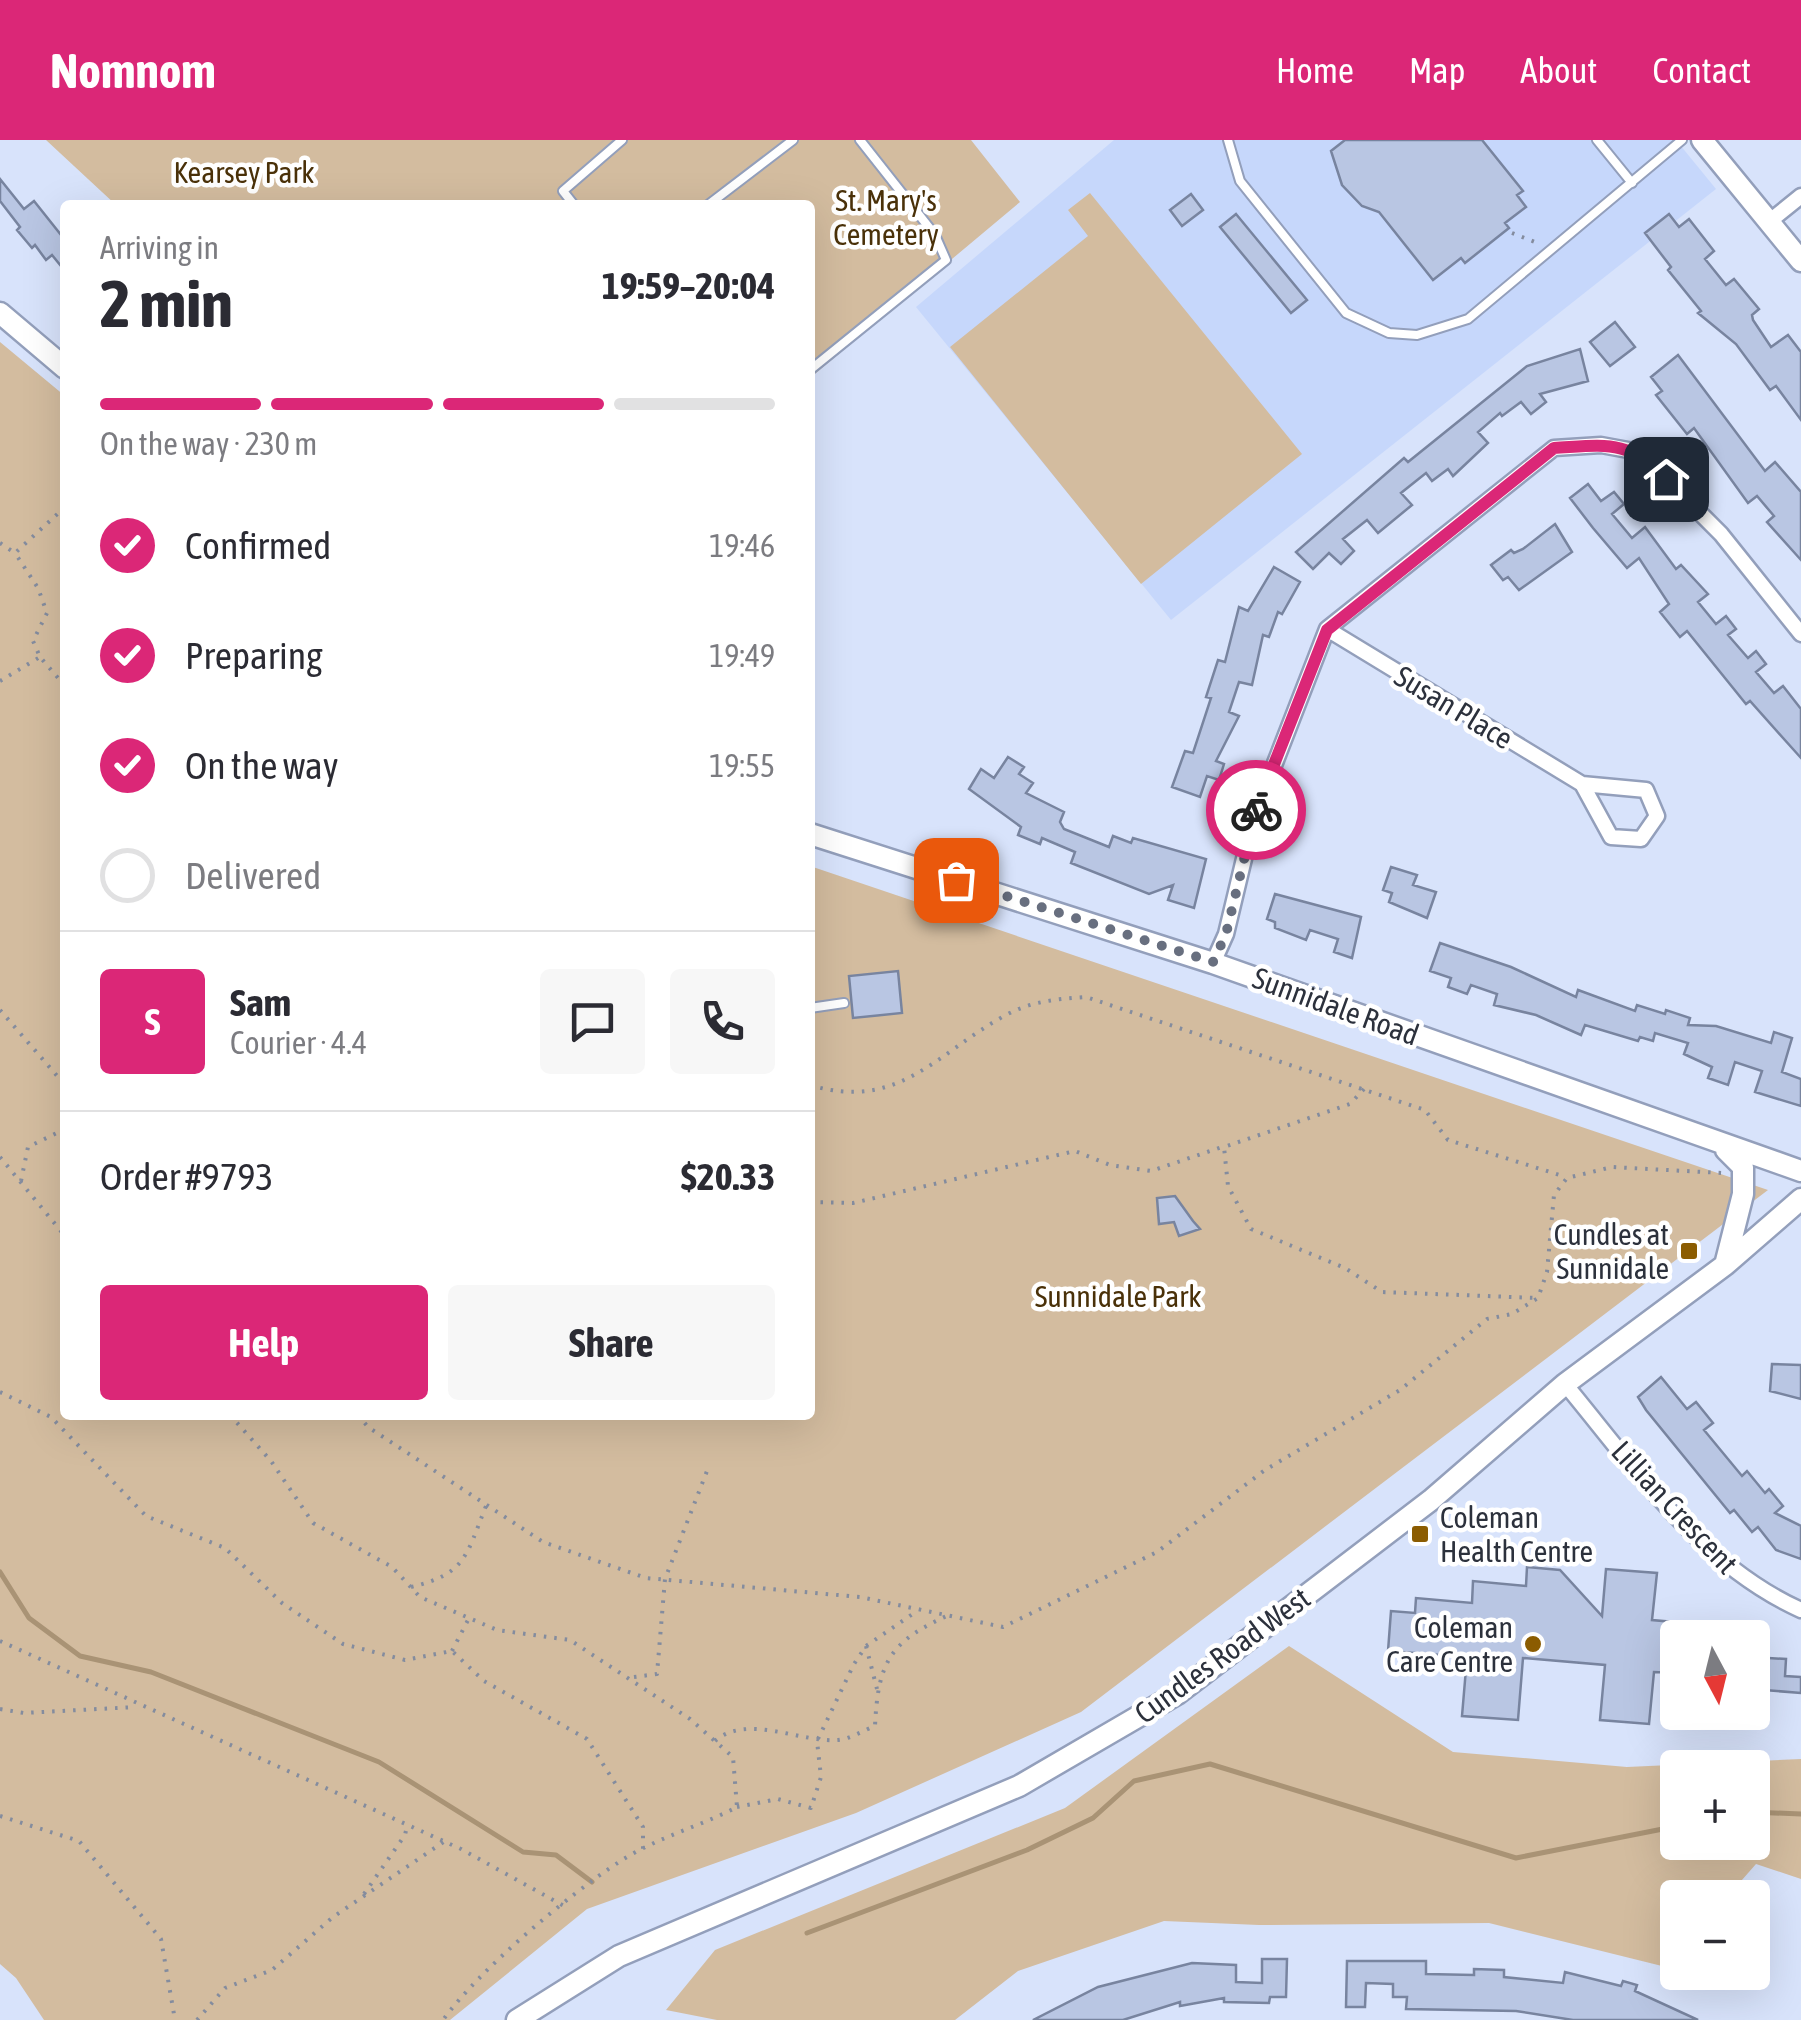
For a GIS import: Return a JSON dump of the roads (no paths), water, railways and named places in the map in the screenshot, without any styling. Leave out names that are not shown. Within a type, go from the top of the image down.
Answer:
[{"type":"main road","points":[[1702,140],[1801,260]]},
{"type":"main road","points":[[0,313],[60,364]]},
{"type":"main road","name":"Sunnidale Road","points":[[815,836],[1213,962],[1801,1171]]},
{"type":"main road","points":[[1721,1145],[1743,1167],[1744,1194],[1724,1265]]},
{"type":"main road","name":"Cundles Road West","points":[[517,2020],[619,1956],[1019,1786],[1178,1694],[1431,1500],[1566,1384],[1724,1265],[1801,1199]]},
{"type":"street","points":[[1770,222],[1801,196]]},
{"type":"street","points":[[1213,962],[1226,934],[1254,816],[1327,630],[1554,448],[1601,445],[1640,452],[1720,534],[1801,634]]},
{"type":"street","name":"Susan Place","points":[[1327,630],[1582,784],[1646,790],[1657,816],[1641,839],[1611,837],[1582,784]]},
{"type":"street","name":"Lillian Crescent","points":[[1566,1384],[1709,1551],[1759,1591],[1801,1610]]},
{"type":"lane","points":[[570,200],[563,190],[622,140]]},
{"type":"lane","points":[[714,200],[792,140]]},
{"type":"lane","points":[[815,366],[946,260],[935,235],[860,140]]},
{"type":"lane","points":[[1228,140],[1240,181],[1346,313],[1364,325],[1417,335],[1444,330],[1468,319],[1682,140]]},
{"type":"lane","points":[[1597,140],[1632,182]]},
{"type":"lane","points":[[815,1007],[844,1004]]},
{"type":"waterway","points":[[0,1572],[29,1618],[80,1656],[151,1672],[379,1762],[523,1852],[556,1855],[592,1882]]},
{"type":"waterway","points":[[807,1933],[1027,1850],[1093,1818],[1134,1781],[1210,1764],[1516,1858],[1660,1830]]},
{"type":"waterway","points":[[1770,1813],[1801,1814]]},
{"type":"place","name":"Cundles at Sunnidale","points":[[1689,1251]]},
{"type":"place","name":"Coleman Health Centre","points":[[1420,1534]]},
{"type":"place","name":"Coleman Care Centre","points":[[1533,1644]]},
{"type":"park label","name":"Kearsey Park","points":[[244,172]]},
{"type":"park label","name":"St. Mary's Cemetery","points":[[886,217]]},
{"type":"park label","name":"Sunnidale Park","points":[[1118,1296]]}]
